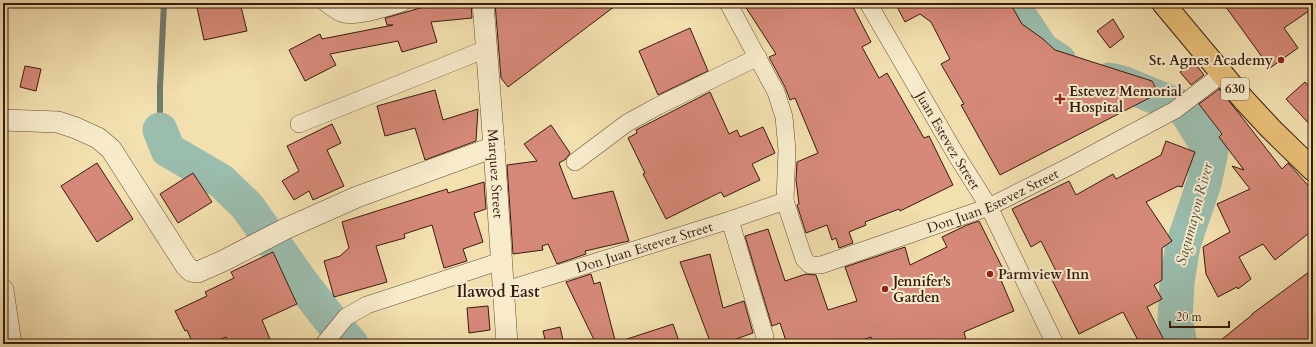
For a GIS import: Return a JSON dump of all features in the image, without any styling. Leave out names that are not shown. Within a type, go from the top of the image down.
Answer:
[{"type":"main road","name":"630","points":[[1163,3],[1222,74],[1271,128],[1313,170]]},
{"type":"street","points":[[326,3],[343,14],[357,14],[402,3]]},
{"type":"street","name":"Marquez Street","points":[[483,3],[507,344]]},
{"type":"street","name":"Don Juan Estevez Street","points":[[728,3],[776,92],[784,117],[788,150],[785,201],[804,259],[810,264],[821,265],[989,208],[1072,166],[1175,110],[1222,74]]},
{"type":"street","name":"Juan Estevez Street","points":[[868,3],[989,208],[1055,344]]},
{"type":"street","points":[[299,124],[486,49]]},
{"type":"street","points":[[575,162],[626,123],[758,57]]},
{"type":"street","points":[[3,120],[58,122],[98,138],[111,149],[191,270],[198,272],[223,262],[254,244],[285,229],[357,197],[494,147]]},
{"type":"street","name":"Don Juan Estevez Street","points":[[503,291],[730,220],[785,201]]},
{"type":"street","points":[[730,220],[765,337],[764,344]]},
{"type":"street","points":[[325,342],[346,318],[367,305],[501,261]]},
{"type":"street","points":[[3,290],[12,344]]},
{"type":"building","points":[[196,3],[240,3],[247,31],[204,40]]},
{"type":"building","points":[[438,3],[471,3],[472,18],[431,22],[437,42],[402,52],[398,41],[330,54],[336,65],[305,81],[289,50],[320,34],[322,39],[393,25],[387,25],[385,18]]},
{"type":"building","points":[[495,3],[619,3],[508,87],[501,78]]},
{"type":"building","points":[[743,3],[851,3],[871,42],[862,47],[879,78],[887,73],[924,138],[929,136],[953,185],[900,211],[899,209],[865,222],[866,225],[849,232],[853,243],[839,248],[836,238],[832,240],[827,225],[806,233],[797,205],[799,204],[796,180],[797,162],[818,153],[795,98],[790,100],[785,87],[769,57],[776,54]]},
{"type":"building","name":"Estevez Memorial Hospital","points":[[895,3],[1010,3],[1022,24],[1043,39],[1055,50],[1152,81],[1159,93],[1000,175],[961,105],[964,104],[941,64],[950,59],[931,22],[920,14],[905,22]]},
{"type":"building","points":[[1223,3],[1313,3],[1313,8],[1284,28],[1298,48],[1270,68]]},
{"type":"building","points":[[1113,19],[1124,37],[1110,48],[1097,31]]},
{"type":"building","points":[[690,28],[708,71],[658,95],[639,51]]},
{"type":"building","points":[[1194,62],[1204,75],[1191,85],[1180,72]]},
{"type":"building","points":[[25,66],[41,69],[36,91],[20,87]]},
{"type":"building","points":[[1305,82],[1313,91],[1313,128],[1286,99]]},
{"type":"building","points":[[1219,89],[1282,169],[1288,163],[1313,191],[1313,230],[1275,260],[1263,244],[1239,257],[1251,279],[1238,289],[1237,287],[1218,297],[1206,274],[1203,247],[1230,232],[1217,204],[1250,189],[1232,166],[1244,170],[1219,137],[1222,134],[1199,104]]},
{"type":"building","points":[[435,90],[443,120],[478,109],[476,141],[425,160],[415,128],[385,136],[377,106]]},
{"type":"building","points":[[710,92],[729,134],[737,130],[740,137],[763,127],[775,153],[752,164],[760,180],[724,197],[721,192],[666,219],[643,174],[645,173],[628,138],[637,133],[636,130]]},
{"type":"building","points":[[332,124],[341,143],[327,150],[344,186],[313,200],[309,191],[294,200],[282,181],[299,171],[287,146]]},
{"type":"building","points":[[551,125],[570,153],[566,159],[559,163],[573,199],[613,191],[629,241],[585,251],[586,254],[557,264],[548,244],[542,246],[543,250],[513,254],[507,165],[537,161],[524,144]]},
{"type":"building","points":[[1166,141],[1195,152],[1182,187],[1178,186],[1146,202],[1172,241],[1162,248],[1162,280],[1154,285],[1162,299],[1147,307],[1166,344],[1140,344],[1123,312],[1079,334],[1051,278],[1058,275],[1041,241],[1031,247],[1012,209],[1069,181],[1076,195],[1113,174],[1116,179],[1161,155]]},
{"type":"building","points":[[97,163],[133,219],[97,242],[61,186]]},
{"type":"building","points":[[193,173],[212,202],[178,223],[160,194]]},
{"type":"building","points":[[484,182],[486,209],[474,213],[483,242],[463,249],[467,261],[444,268],[432,225],[404,234],[405,238],[376,246],[387,282],[334,297],[324,261],[340,256],[349,248],[342,222],[447,189],[448,193]]},
{"type":"building","points":[[979,221],[1007,277],[1001,280],[1014,311],[964,332],[967,344],[873,344],[871,337],[851,344],[787,344],[780,323],[772,326],[745,236],[768,229],[785,281],[806,274],[816,275],[828,310],[857,301],[845,267],[905,247],[910,265],[947,247],[942,237]]},
{"type":"building","points":[[273,252],[297,304],[262,320],[272,344],[229,344],[226,337],[210,344],[193,344],[187,330],[185,331],[175,311],[207,296],[205,292],[234,278],[231,272]]},
{"type":"building","points":[[710,254],[723,308],[744,301],[753,333],[722,344],[711,344],[680,262]]},
{"type":"building","points":[[1313,269],[1313,338],[1305,344],[1216,344],[1252,314]]},
{"type":"building","points":[[591,274],[594,284],[600,282],[616,344],[596,344],[566,282]]},
{"type":"building","points":[[488,306],[490,330],[469,333],[467,308]]},
{"type":"building","points":[[673,324],[680,344],[621,344],[621,341]]},
{"type":"building","points":[[560,327],[564,344],[546,344],[543,331]]},
{"type":"waterway","points":[[160,130],[160,87],[164,3]]},
{"type":"waterway","name":"Sagumayon River","points":[[1015,3],[1018,14],[1042,50],[1059,61]]},
{"type":"waterway","name":"Sagumayon River","points":[[1109,80],[1122,83],[1185,109],[1211,151],[1204,183],[1183,245],[1177,282],[1175,319],[1180,344]]},
{"type":"waterway","points":[[160,130],[168,150],[221,181],[247,206],[301,282],[351,344]]},
{"type":"place","name":"St. Agnes Academy","points":[[1281,60]]},
{"type":"place","name":"Estevez Memorial Hospital","points":[[1060,99]]},
{"type":"place","name":"Parmview Inn","points":[[990,274]]},
{"type":"place","name":"Jennifer's Garden","points":[[885,289]]},
{"type":"district","name":"Ilawod East","points":[[498,292]]}]
